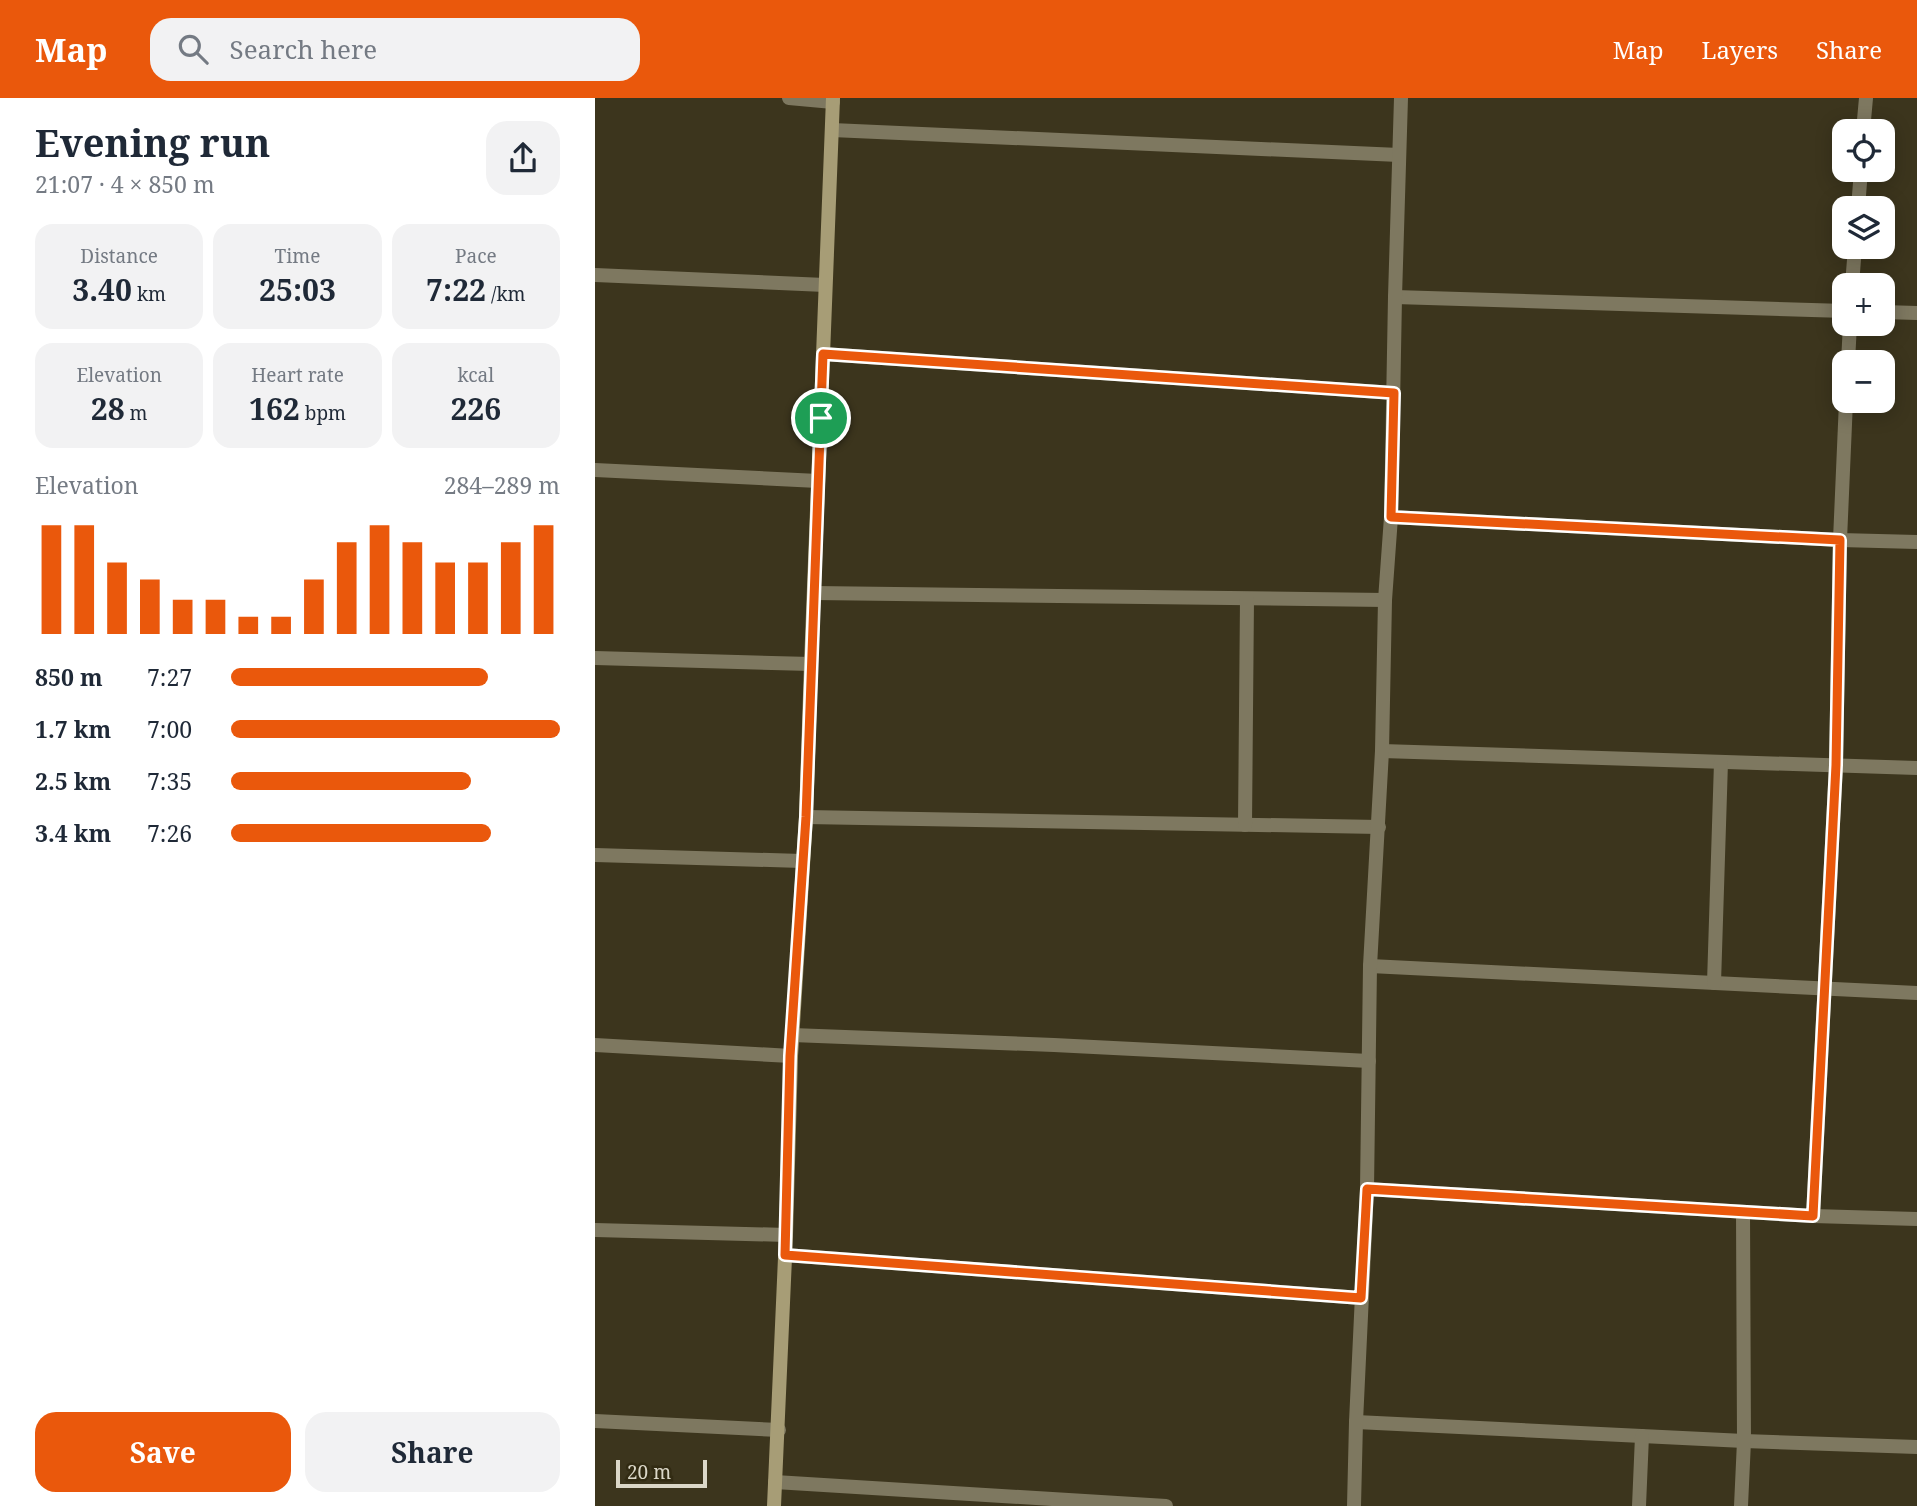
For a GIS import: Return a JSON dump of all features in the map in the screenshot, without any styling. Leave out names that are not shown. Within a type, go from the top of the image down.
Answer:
[{"type":"main road","points":[[775,1506],[790,1056],[806,817],[833,100]]},
{"type":"street","points":[[789,98],[833,100]]},
{"type":"street","points":[[1354,1506],[1367,1189],[1370,966],[1383,751],[1385,600],[1391,517],[1401,98]]},
{"type":"street","points":[[1864,119],[1866,98]]},
{"type":"street","points":[[832,131],[1399,155]]},
{"type":"street","points":[[595,275],[825,285]]},
{"type":"street","points":[[1395,297],[1832,311]]},
{"type":"street","points":[[1895,312],[1917,313]]},
{"type":"street","points":[[823,354],[1394,393]]},
{"type":"street","points":[[1813,1216],[1836,765],[1845,413]]},
{"type":"street","points":[[595,470],[818,481]]},
{"type":"street","points":[[1391,517],[1917,542]]},
{"type":"street","points":[[814,593],[1385,600]]},
{"type":"street","points":[[1245,825],[1247,599]]},
{"type":"street","points":[[595,658],[811,664]]},
{"type":"street","points":[[1383,751],[1917,768]]},
{"type":"street","points":[[1714,983],[1721,762]]},
{"type":"street","points":[[806,817],[1379,827]]},
{"type":"street","points":[[595,855],[803,861]]},
{"type":"street","points":[[1370,966],[1917,993]]},
{"type":"street","points":[[792,1035],[1369,1061]]},
{"type":"street","points":[[595,1045],[790,1056]]},
{"type":"street","points":[[1367,1189],[1813,1216],[1917,1219]]},
{"type":"street","points":[[1741,1506],[1744,1441],[1743,1212]]},
{"type":"street","points":[[595,1230],[786,1235]]},
{"type":"street","points":[[785,1255],[1361,1298]]},
{"type":"street","points":[[595,1421],[779,1430]]},
{"type":"street","points":[[1356,1422],[1917,1447]]},
{"type":"street","points":[[1639,1506],[1642,1436]]},
{"type":"street","points":[[775,1482],[1166,1506]]},
{"type":"route","points":[[823,354],[1394,393],[1391,517],[1840,540],[1836,765],[1813,1216],[1367,1189],[1361,1298],[785,1255],[790,1056],[806,817],[821,418],[823,354]]}]
